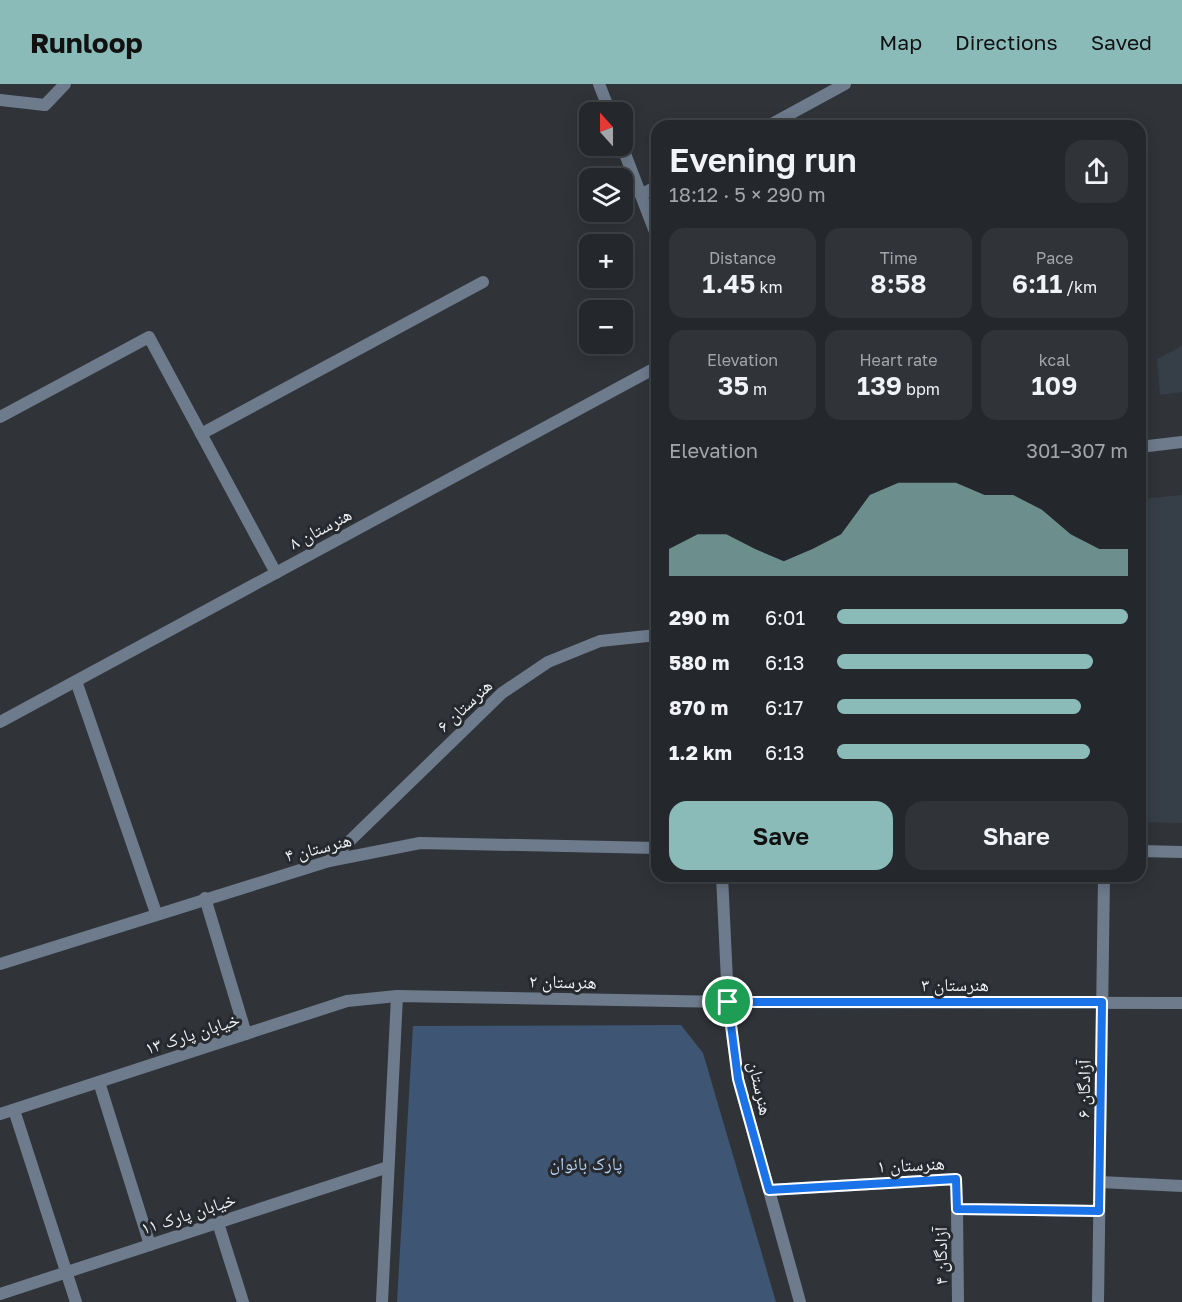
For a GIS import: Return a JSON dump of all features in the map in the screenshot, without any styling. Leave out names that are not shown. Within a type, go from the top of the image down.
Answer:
[{"type":"street","points":[[0,100],[45,105],[65,84]]},
{"type":"street","points":[[599,84],[606,102]]},
{"type":"street","points":[[779,120],[846,84]]},
{"type":"street","points":[[626,156],[651,221]]},
{"type":"street","points":[[641,195],[651,189]]},
{"type":"street","points":[[201,435],[483,282]]},
{"type":"street","points":[[0,417],[148,337],[276,573]]},
{"type":"street","name":"هنرستان ۸","points":[[0,722],[651,370]]},
{"type":"street","points":[[1146,446],[1182,442]]},
{"type":"street","name":"هنرستان ۶","points":[[329,861],[511,687],[548,662],[600,641],[651,636]]},
{"type":"street","points":[[76,681],[156,913]]},
{"type":"street","name":"هنرستان ۴","points":[[0,963],[329,861],[420,843],[651,848]]},
{"type":"street","points":[[1146,851],[1182,852]]},
{"type":"street","name":"هنرستان","points":[[722,882],[728,1002],[738,1079],[800,1302]]},
{"type":"street","name":"آزادگان ۶","points":[[1098,1302],[1104,882]]},
{"type":"street","points":[[205,898],[246,1034]]},
{"type":"street","points":[[382,1302],[397,996]]},
{"type":"street","name":"هنرستان ۲","points":[[397,996],[728,1002]]},
{"type":"street","name":"خیابان پارک ۱۳","points":[[0,1114],[347,1001],[397,996]]},
{"type":"street","name":"هنرستان ۳","points":[[728,1002],[1182,1002]]},
{"type":"street","points":[[99,1082],[150,1245]]},
{"type":"street","points":[[14,1110],[76,1302]]},
{"type":"street","name":"خیابان پارک ۱۱","points":[[0,1293],[388,1167]]},
{"type":"street","name":"هنرستان ۱","points":[[769,1190],[956,1179],[957,1209]]},
{"type":"street","points":[[1100,1182],[1182,1186]]},
{"type":"street","points":[[957,1209],[1099,1211]]},
{"type":"street","name":"آزادگان ۴","points":[[957,1209],[958,1302]]},
{"type":"street","points":[[218,1223],[243,1302]]},
{"type":"shaded area","points":[[1182,346],[1182,392],[1160,395],[1157,359]]},
{"type":"shaded area","points":[[1182,495],[1182,823],[1146,822],[1146,498]]},
{"type":"green space","name":"پارک بانوان","points":[[681,1025],[703,1053],[776,1302],[397,1302],[413,1026]]},
{"type":"route","points":[[728,1002],[1102,1002],[1099,1211],[957,1209],[956,1179],[769,1190],[738,1079],[728,1002]]}]
